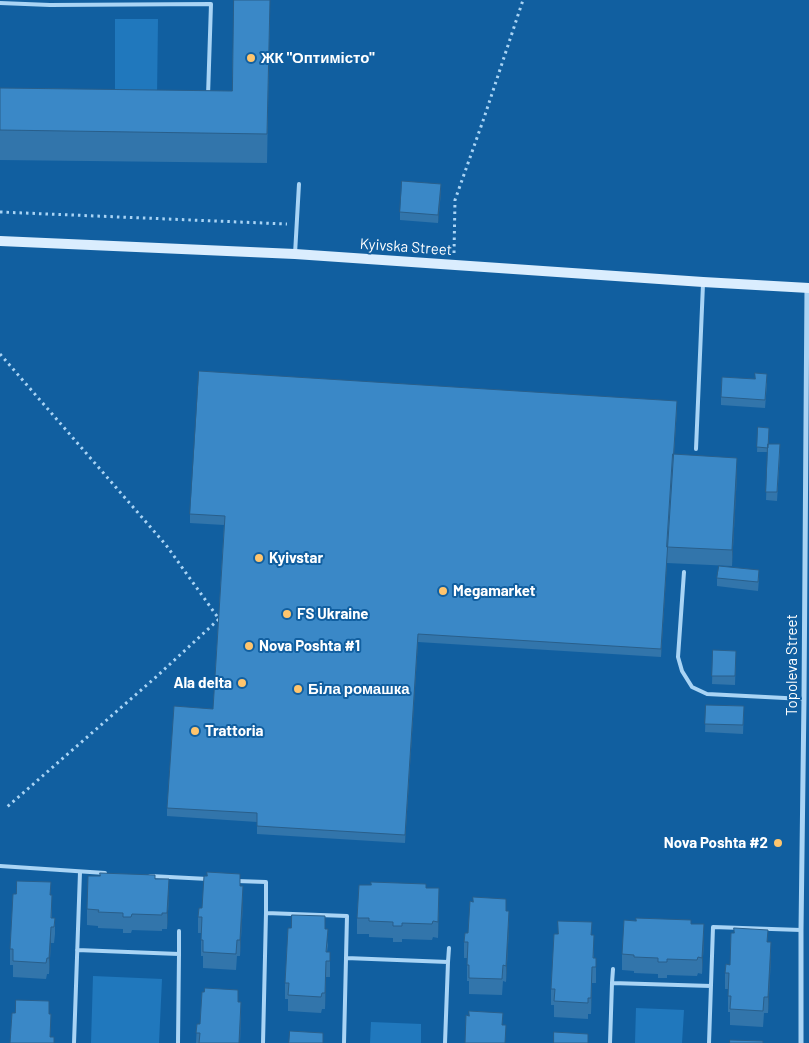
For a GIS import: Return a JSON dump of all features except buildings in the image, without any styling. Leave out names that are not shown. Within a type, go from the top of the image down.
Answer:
[{"type":"street","name":"Kyivska Street","points":[[0,241],[295,254],[808,288]]},
{"type":"street","name":"Topoleva Street","points":[[801,1043],[808,288]]},
{"type":"lane","points":[[0,3],[211,4],[208,98]]},
{"type":"lane","points":[[295,254],[299,184]]},
{"type":"lane","points":[[696,449],[704,282]]},
{"type":"lane","points":[[684,572],[678,657],[682,672],[692,687],[707,694],[804,699]]},
{"type":"lane","points":[[0,866],[109,874]]},
{"type":"lane","points":[[74,1043],[80,872]]},
{"type":"lane","points":[[148,876],[217,880]]},
{"type":"lane","points":[[236,881],[266,882],[263,1043]]},
{"type":"lane","points":[[266,913],[347,916],[344,1043]]},
{"type":"lane","points":[[709,1043],[713,926],[801,930]]},
{"type":"lane","points":[[178,1043],[179,931]]},
{"type":"lane","points":[[446,1043],[449,948]]},
{"type":"lane","points":[[77,950],[179,954]]},
{"type":"lane","points":[[346,958],[448,962]]},
{"type":"lane","points":[[610,1043],[613,969]]},
{"type":"lane","points":[[612,983],[711,986]]},
{"type":"path","points":[[454,265],[455,200],[523,0]]},
{"type":"path","points":[[0,212],[296,224]]},
{"type":"path","points":[[0,354],[166,545],[219,619],[156,677],[6,807]]},
{"type":"shaded area","points":[[115,19],[158,19],[157,95],[115,95]]},
{"type":"shaded area","points":[[93,976],[162,979],[159,1043],[91,1043]]},
{"type":"shaded area","points":[[636,1008],[684,1010],[682,1043],[635,1043]]},
{"type":"shaded area","points":[[371,1022],[421,1024],[421,1043],[370,1043]]},
{"type":"place","name":"ЖК \"Оптимісто\"","points":[[251,58]]},
{"type":"place","name":"Kyivstar","points":[[259,558]]},
{"type":"place","name":"Megamarket","points":[[443,591]]},
{"type":"place","name":"FS Ukraine","points":[[287,614]]},
{"type":"place","name":"Nova Poshta #1","points":[[249,646]]},
{"type":"place","name":"Ala delta","points":[[242,683]]},
{"type":"place","name":"Біла ромашка","points":[[298,689]]},
{"type":"place","name":"Trattoria","points":[[195,731]]},
{"type":"place","name":"Nova Poshta #2","points":[[778,843]]}]
